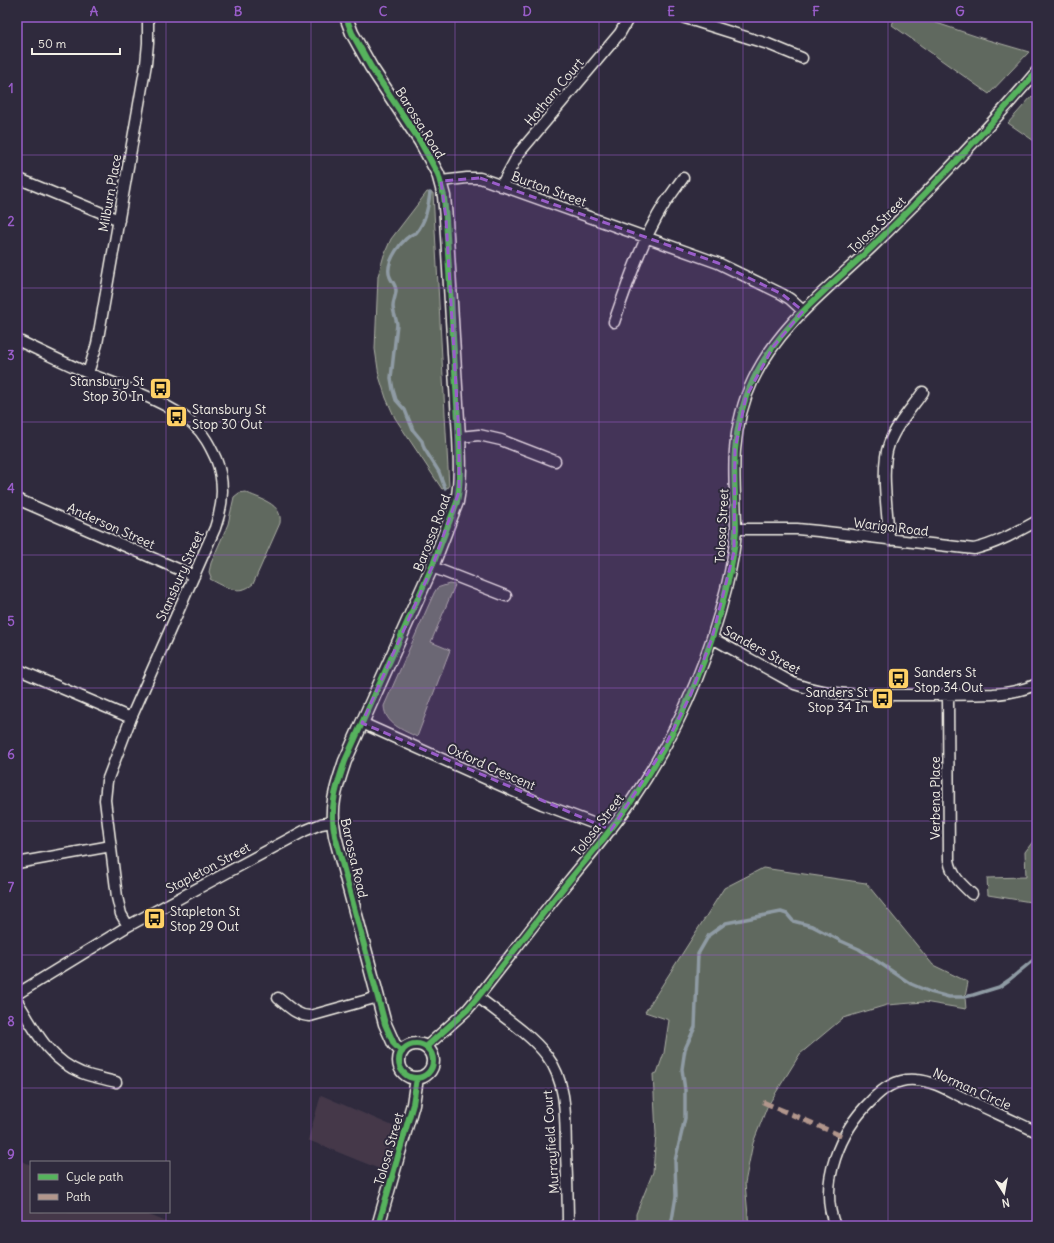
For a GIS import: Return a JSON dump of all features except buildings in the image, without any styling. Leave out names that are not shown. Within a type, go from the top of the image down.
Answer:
[{"type":"street","name":"Milburn Place","points":[[88,373],[97,344],[146,64],[148,17]]},
{"type":"street","name":"Barossa Road","points":[[346,17],[362,51],[420,141],[441,181],[446,214],[459,437],[460,470],[458,497],[432,567],[345,761],[335,790],[332,805],[332,822],[335,836],[378,997],[390,1036],[394,1044],[402,1052]]},
{"type":"street","name":"Hotham Court","points":[[501,186],[519,153],[620,33],[629,17]]},
{"type":"street","points":[[682,17],[768,44],[802,58]]},
{"type":"street","name":"Tolosa Street","points":[[426,1047],[478,997],[611,830],[630,803],[664,748],[691,694],[712,638],[730,574],[736,529],[735,449],[746,397],[753,380],[772,347],[803,311],[894,224],[979,135],[1037,71]]},
{"type":"street","points":[[17,178],[119,220]]},
{"type":"street","name":"Burton Street","points":[[441,181],[480,178],[718,263],[782,294],[803,311]]},
{"type":"street","points":[[614,322],[634,266],[647,238],[665,203],[683,178]]},
{"type":"street","name":"Stansbury Street","points":[[17,340],[88,373],[157,402],[182,416],[193,424],[204,437],[218,465],[221,478],[221,507],[216,528],[131,718],[106,781],[105,800],[119,904],[121,914],[128,926]]},
{"type":"street","points":[[889,540],[885,466],[886,454],[889,444],[897,429],[923,392]]},
{"type":"street","points":[[459,437],[479,435],[501,440],[555,461]]},
{"type":"street","name":"Anderson Street","points":[[17,498],[194,576]]},
{"type":"street","name":"Wariga Road","points":[[736,529],[797,529],[974,549],[997,542],[1037,521]]},
{"type":"street","points":[[432,567],[506,596]]},
{"type":"street","name":"Sanders Street","points":[[712,638],[782,677],[809,688],[829,693],[860,695],[1010,693],[1037,684]]},
{"type":"street","points":[[17,669],[131,718]]},
{"type":"street","name":"Verbena Place","points":[[948,695],[949,860],[951,870],[956,878],[972,894]]},
{"type":"street","name":"Oxford Crescent","points":[[362,723],[542,804],[611,830]]},
{"type":"street","name":"Stapleton Street","points":[[17,994],[128,926],[304,831],[321,824],[332,822]]},
{"type":"street","points":[[17,863],[111,846]]},
{"type":"street","points":[[278,998],[296,1013],[310,1016],[378,997]]},
{"type":"street","name":"Murrayfield Court","points":[[478,997],[530,1037],[548,1056],[555,1068],[562,1089],[565,1110],[568,1226]]},
{"type":"street","points":[[17,1000],[42,1042],[59,1060],[83,1074],[116,1082]]},
{"type":"street","points":[[415,1044],[426,1047],[432,1055],[432,1066],[427,1074],[417,1078],[412,1078],[403,1072],[399,1062],[402,1052],[406,1048],[415,1044]]},
{"type":"street","name":"Tolosa Street","points":[[378,1226],[413,1104],[417,1078]]},
{"type":"street","name":"Norman Circle","points":[[835,1226],[831,1216],[829,1203],[830,1186],[837,1154],[844,1137],[852,1123],[877,1094],[896,1083],[916,1080],[936,1085],[1037,1132]]},
{"type":"highlighted area","points":[[480,178],[718,263],[782,294],[803,311],[773,347],[746,397],[735,449],[734,552],[712,638],[691,694],[664,748],[611,830],[362,723],[432,567],[459,492],[459,437],[446,219],[441,181]]},
{"type":"shaded area","points":[[895,17],[919,17],[981,38],[1029,52],[989,94],[892,25]]},
{"type":"shaded area","points":[[1032,96],[1037,100],[1037,143],[1008,123]]},
{"type":"shaded area","points":[[427,192],[433,193],[449,487],[442,489],[395,418],[386,398],[379,376],[375,349],[378,276],[384,255],[391,239]]},
{"type":"shaded area","points":[[245,492],[274,506],[280,516],[280,523],[253,584],[248,588],[237,590],[210,579],[211,577],[209,572],[211,563],[228,524],[234,497],[239,493]]},
{"type":"shaded area","points":[[449,584],[455,585],[431,642],[450,650],[417,737],[391,722],[385,712],[384,706],[434,593],[437,588]]},
{"type":"shaded area","points":[[1037,836],[1037,903],[988,895],[987,878],[1026,877],[1025,852]]},
{"type":"shaded area","points":[[763,868],[866,883],[933,965],[968,982],[965,997],[966,1009],[924,1002],[887,1005],[843,1018],[800,1054],[767,1107],[753,1143],[745,1183],[749,1226],[636,1226],[636,1214],[653,1172],[656,1134],[653,1074],[657,1073],[664,1053],[669,1020],[645,1012],[724,888]]},
{"type":"shaded area","points":[[321,1095],[395,1127],[382,1170],[308,1140]]},
{"type":"shaded area","points":[[17,1159],[30,1165],[30,1213],[144,1213],[176,1226],[17,1226]]},
{"type":"waterway","points":[[430,193],[422,224],[416,233],[411,235],[400,245],[392,258],[390,265],[390,277],[396,289],[393,310],[397,324],[391,378],[396,400],[405,410],[413,430],[422,441],[424,448],[439,472],[445,488]]},
{"type":"waterway","points":[[671,1226],[676,1196],[675,1161],[685,1118],[685,1090],[682,1069],[685,1049],[695,1027],[698,954],[709,935],[726,923],[781,912],[787,914],[793,921],[812,926],[859,949],[911,984],[930,992],[949,997],[965,997],[999,987],[1037,957]]},
{"type":"marked path","points":[[763,1102],[844,1137]]},
{"type":"cycle path","points":[[346,17],[352,33],[371,67],[420,141],[438,174],[444,196],[459,437],[460,478],[457,502],[432,567],[345,761],[336,789],[333,807],[333,826],[335,836],[385,1024],[394,1044],[402,1052]]},
{"type":"cycle path","points":[[426,1047],[467,1010],[556,896],[608,833],[646,778],[675,727],[688,700],[709,646],[728,582],[734,552],[736,529],[734,470],[737,432],[746,397],[764,360],[806,308],[872,247],[915,204],[977,139],[1037,71]]},
{"type":"cycle path","points":[[413,1044],[419,1044],[428,1049],[432,1055],[433,1061],[432,1067],[428,1073],[419,1078],[413,1078],[404,1073],[399,1064],[399,1058],[404,1049],[413,1044]]},
{"type":"cycle path","points":[[378,1226],[413,1104],[417,1078]]},
{"type":"place","name":"Stansbury St Stop 30 In","points":[[160,388]]},
{"type":"place","name":"Stansbury St Stop 30 Out","points":[[176,416]]},
{"type":"place","name":"Sanders St Stop 34 Out","points":[[899,679]]},
{"type":"place","name":"Sanders St Stop 34 In","points":[[883,699]]},
{"type":"place","name":"Stapleton St Stop 29 Out","points":[[154,918]]}]
